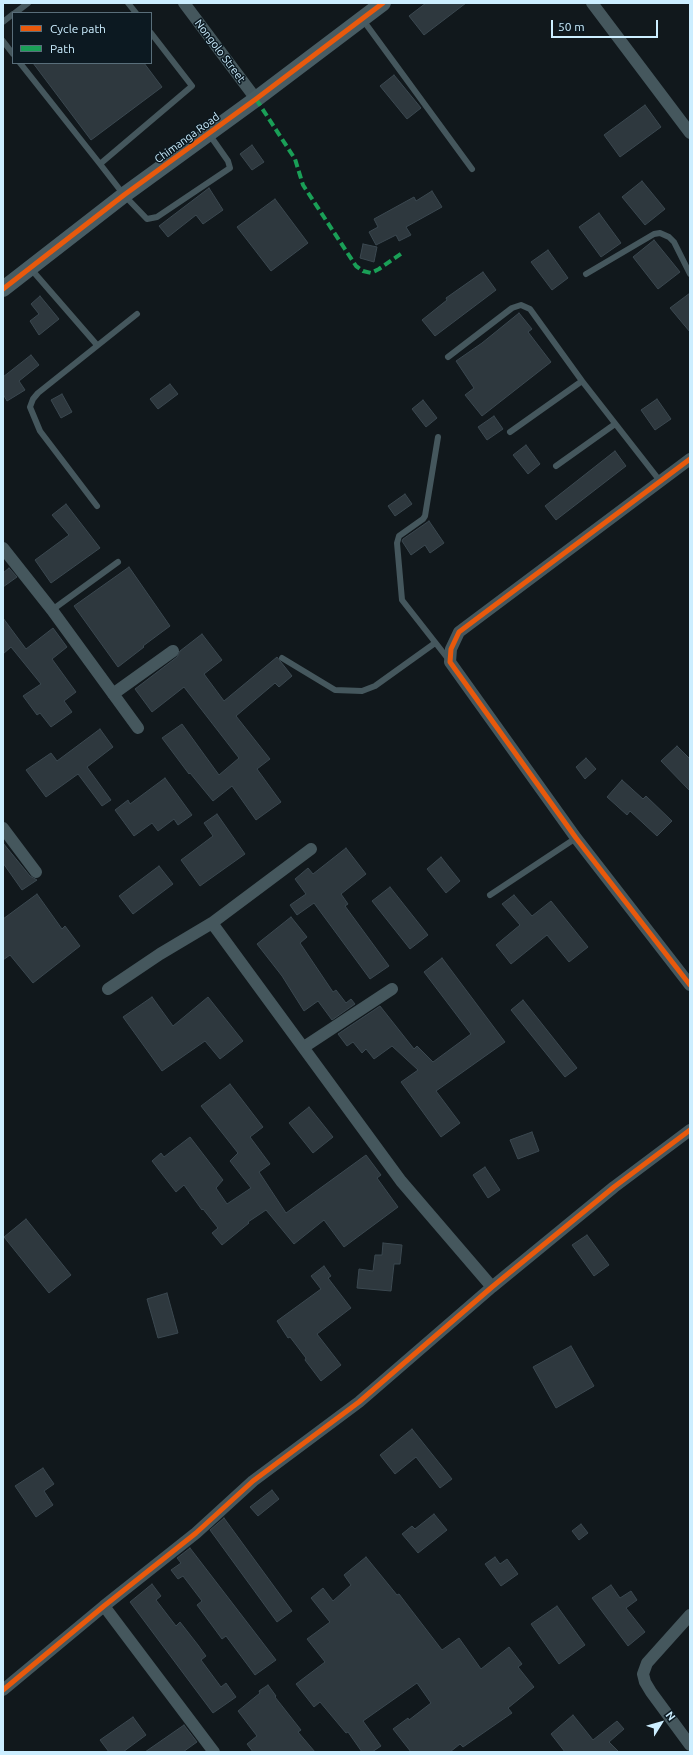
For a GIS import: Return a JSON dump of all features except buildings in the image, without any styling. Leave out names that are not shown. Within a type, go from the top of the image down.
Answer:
[{"type":"street","name":"Nongolo Street","points":[[184,3],[256,99]]},
{"type":"street","name":"Chimanga Road","points":[[3,289],[124,195],[209,134],[383,3]]},
{"type":"street","points":[[592,3],[690,133]]},
{"type":"street","points":[[690,459],[459,632],[451,649],[450,662],[576,838],[690,985]]},
{"type":"street","points":[[3,548],[52,610],[138,728]]},
{"type":"street","points":[[113,694],[173,651]]},
{"type":"street","points":[[3,828],[36,872]]},
{"type":"street","points":[[108,989],[160,954],[212,923],[311,849]]},
{"type":"street","points":[[212,923],[304,1047],[401,1182],[492,1287]]},
{"type":"street","points":[[304,1047],[392,989]]},
{"type":"street","points":[[3,1690],[104,1606],[196,1533],[253,1481],[359,1402],[492,1287],[614,1187],[690,1130]]},
{"type":"street","points":[[104,1606],[214,1752]]},
{"type":"street","points":[[690,1615],[647,1663],[643,1674],[645,1682],[690,1744]]},
{"type":"lane","points":[[17,12],[28,3]]},
{"type":"lane","points":[[128,3],[135,12]]},
{"type":"lane","points":[[3,22],[12,15]]},
{"type":"lane","points":[[362,18],[472,169]]},
{"type":"lane","points":[[100,164],[192,86],[152,34]]},
{"type":"lane","points":[[3,41],[12,53]]},
{"type":"lane","points":[[21,64],[124,195],[147,219],[157,217],[230,168],[228,161],[209,134]]},
{"type":"lane","points":[[586,274],[654,234],[660,233],[669,237],[674,242],[690,274]]},
{"type":"lane","points":[[30,267],[97,345]]},
{"type":"lane","points":[[448,357],[512,308],[521,305],[530,309],[582,381],[660,481]]},
{"type":"lane","points":[[97,506],[40,431],[30,407],[33,399],[38,393],[137,314]]},
{"type":"lane","points":[[510,432],[582,381]]},
{"type":"lane","points":[[556,466],[615,424]]},
{"type":"lane","points":[[438,437],[425,516],[400,536],[397,543],[402,600],[450,662]]},
{"type":"lane","points":[[52,610],[118,562]]},
{"type":"lane","points":[[282,658],[335,690],[362,691],[375,686],[435,643]]},
{"type":"lane","points":[[490,895],[576,838]]},
{"type":"marked path","points":[[256,99],[295,159],[303,185],[356,266],[363,271],[371,273],[402,253]]},
{"type":"cycle path","points":[[3,289],[124,195],[256,99],[383,3]]},
{"type":"cycle path","points":[[690,459],[459,632],[451,649],[450,662],[576,838],[690,985]]},
{"type":"cycle path","points":[[3,1690],[104,1606],[196,1533],[253,1481],[359,1402],[492,1287],[614,1187],[690,1130]]}]
